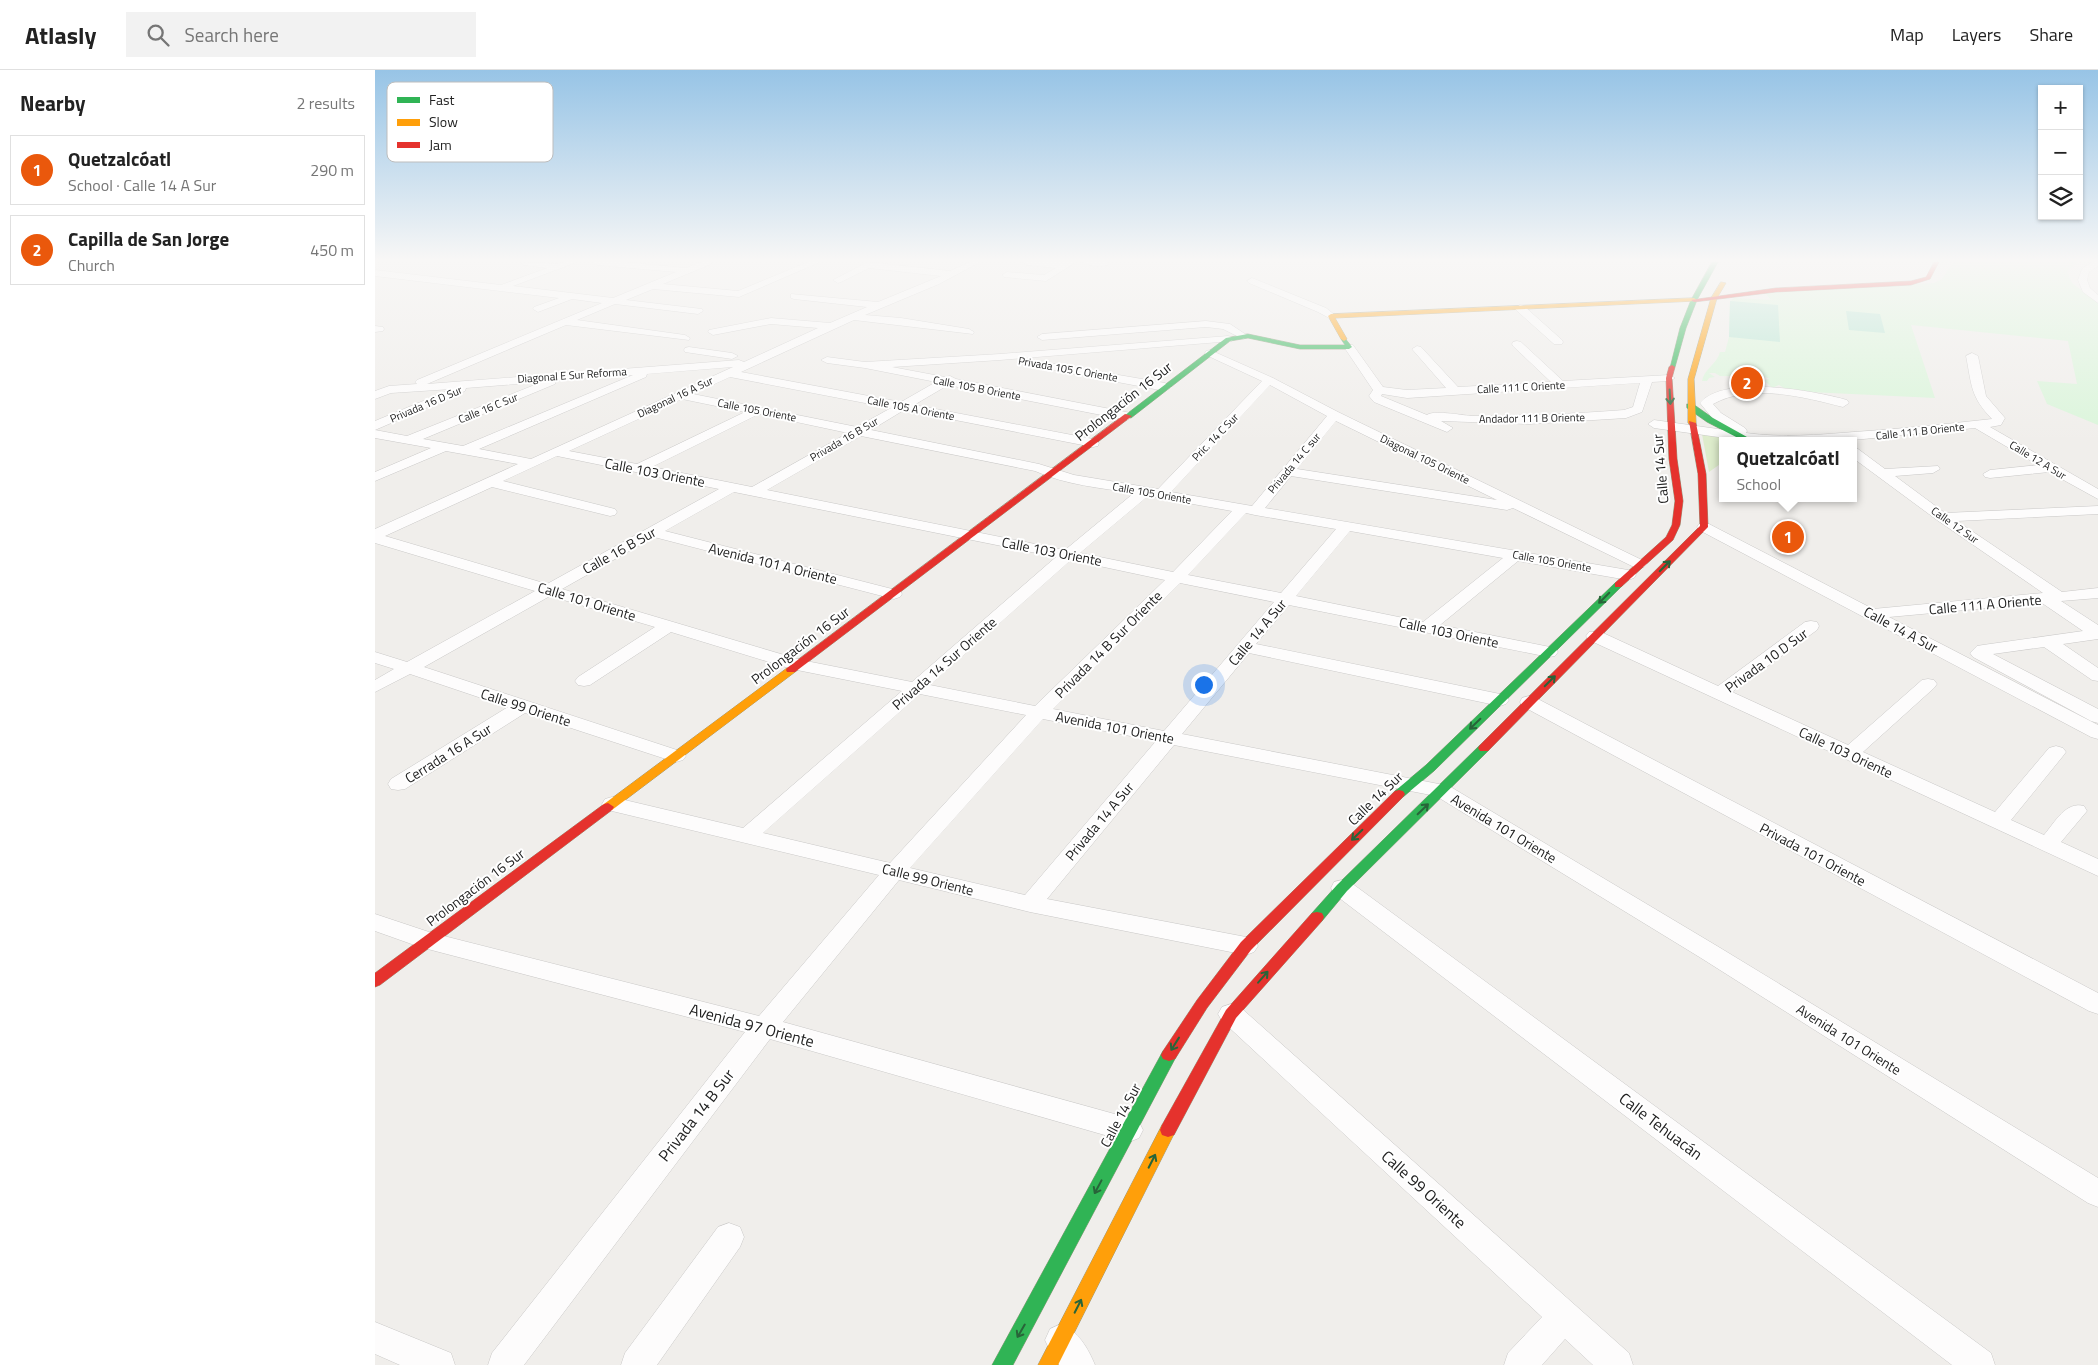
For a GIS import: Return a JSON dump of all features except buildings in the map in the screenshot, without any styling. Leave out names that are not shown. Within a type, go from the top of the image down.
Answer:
[{"type":"main road","points":[[1335,322],[1349,347]]},
{"type":"main road","points":[[1680,322],[1683,328]]},
{"type":"main road","name":"Calle 14 Sur","points":[[1685,322],[1669,378],[1671,427],[1688,472],[1703,527]]},
{"type":"main road","name":"Calle 14 Sur","points":[[1002,1365],[1172,1048],[1202,1004],[1246,946],[1410,784],[1430,768],[1639,564],[1669,538],[1676,525],[1679,501],[1688,472],[1692,429],[1690,406],[1691,379],[1707,322]]},
{"type":"main road","points":[[1695,365],[1705,360],[1709,354],[1719,322]]},
{"type":"main road","name":"Prolongación 16 Sur","points":[[375,981],[972,536],[1228,339],[1243,336],[1270,340],[1300,348],[1349,347]]},
{"type":"main road","points":[[1690,406],[1710,420],[1748,437]]},
{"type":"main road","points":[[1688,472],[1715,473]]},
{"type":"main road","points":[[1055,1352],[1164,1138],[1231,1014],[1342,888],[1442,791],[1703,527]]},
{"type":"street","points":[[405,389],[563,322]]},
{"type":"street","points":[[567,322],[685,338]]},
{"type":"street","points":[[713,332],[759,322]]},
{"type":"street","points":[[796,322],[832,326]]},
{"type":"street","name":"Diagonal 16 A Sur","points":[[375,536],[840,322]]},
{"type":"street","points":[[910,322],[969,332]]},
{"type":"street","points":[[1537,322],[1559,342]]},
{"type":"street","points":[[1042,337],[1206,324],[1226,326],[1243,336]]},
{"type":"street","points":[[865,365],[1228,339]]},
{"type":"street","points":[[1517,344],[1561,384]]},
{"type":"street","points":[[1349,347],[1377,393],[1377,399],[1447,428]]},
{"type":"street","points":[[1417,349],[1455,391]]},
{"type":"street","points":[[689,350],[757,361]]},
{"type":"street","name":"Diagonal 105 Oriente","points":[[1211,353],[1639,564]]},
{"type":"street","name":"Calle 111 B Oriente","points":[[1857,438],[1997,422],[1999,418],[1987,408],[1977,392],[1972,356]]},
{"type":"street","name":"Privada 16 B Sur","points":[[754,492],[859,430],[994,357]]},
{"type":"street","name":"Privada 105 C Oriente","points":[[994,357],[1165,387]]},
{"type":"street","name":"Calle 105 B Oriente","points":[[827,360],[865,365],[1127,416]]},
{"type":"street","name":"Diagonal E Sur Reforma","points":[[375,395],[389,390],[757,361]]},
{"type":"street","points":[[466,450],[657,369]]},
{"type":"street","name":"Calle 105 A Oriente","points":[[729,373],[1093,443]]},
{"type":"street","name":"Calle 16 C Sur","points":[[409,440],[567,376]]},
{"type":"street","name":"Calle 111 C Oriente","points":[[1377,393],[1407,394],[1669,378]]},
{"type":"street","name":"Pric. 14 C Sur","points":[[1152,493],[1269,380]]},
{"type":"street","name":"Andador 111 B Oriente","points":[[1407,394],[1409,401],[1415,409],[1430,416],[1452,419],[1529,420],[1608,416],[1634,412],[1638,409],[1647,380]]},
{"type":"street","name":"Privada 16 D Sur","points":[[375,426],[477,383]]},
{"type":"street","points":[[1748,437],[1717,416],[1711,411],[1707,403],[1714,398],[1731,393],[1763,391],[1809,394],[1843,403]]},
{"type":"street","name":"Calle 105 Oriente","points":[[681,395],[859,430],[1039,468],[1053,474],[1152,493],[1628,575]]},
{"type":"street","points":[[639,469],[758,410]]},
{"type":"street","name":"Privada 14 C sur","points":[[1249,510],[1286,471],[1334,415]]},
{"type":"street","name":"Calle 111 B Oriente","points":[[1654,424],[1748,437]]},
{"type":"street","name":"Calle 12 A Sur","points":[[1978,425],[2098,495]]},
{"type":"street","points":[[375,434],[532,463]]},
{"type":"street","points":[[375,478],[445,447]]},
{"type":"street","name":"Calle 103 Oriente","points":[[555,452],[1549,652]]},
{"type":"street","name":"Calle 12 Sur","points":[[1857,455],[2052,597],[2098,634]]},
{"type":"street","points":[[1990,474],[2051,468]]},
{"type":"street","points":[[1883,473],[1933,469]]},
{"type":"street","points":[[1286,471],[1526,508]]},
{"type":"street","points":[[489,482],[610,512]]},
{"type":"street","name":"Calle 16 B Sur","points":[[375,687],[733,488]]},
{"type":"street","name":"Privada 14 Sur Oriente","points":[[747,836],[1068,554],[1152,493]]},
{"type":"street","name":"Privada 14 B Sur Oriente","points":[[895,871],[1039,712],[1177,577],[1249,510]]},
{"type":"street","points":[[1942,517],[2098,510]]},
{"type":"street","name":"Calle 14 A Sur","points":[[1169,738],[1346,526]]},
{"type":"street","name":"Calle 14 A Sur","points":[[1703,527],[2098,733]]},
{"type":"street","name":"Avenida 101 A Oriente","points":[[652,532],[894,594]]},
{"type":"street","name":"Calle 101 Oriente","points":[[375,536],[799,665]]},
{"type":"street","points":[[1427,627],[1515,555]]},
{"type":"street","name":"Calle 111 A Oriente","points":[[1872,614],[2098,593]]},
{"type":"street","points":[[584,681],[669,626]]},
{"type":"street","name":"Privada 10 D Sur","points":[[1720,693],[1811,626]]},
{"type":"street","points":[[2098,634],[1983,650],[1979,653],[2098,716]]},
{"type":"street","name":"Calle 103 Oriente","points":[[1595,636],[2098,868]]},
{"type":"street","points":[[2048,642],[2098,676]]},
{"type":"street","points":[[1245,647],[1500,700]]},
{"type":"street","name":"Calle 99 Oriente","points":[[375,657],[676,756]]},
{"type":"street","name":"Avenida 101 Oriente","points":[[799,665],[1442,791],[1709,952],[2098,1194]]},
{"type":"street","points":[[1850,753],[1928,684]]},
{"type":"street","name":"Privada 101 Oriente","points":[[1529,702],[2098,1004]]},
{"type":"street","name":"Cerrada 16 A Sur","points":[[398,784],[523,706]]},
{"type":"street","name":"Privada 14 A Sur","points":[[1030,904],[1169,738]]},
{"type":"street","points":[[1998,822],[2056,752]]},
{"type":"street","name":"Calle 99 Oriente","points":[[612,804],[1030,904],[1246,946]]},
{"type":"street","points":[[2048,844],[2077,810]]},
{"type":"street","name":"Privada 14 B Sur","points":[[504,1365],[764,1027],[895,871]]},
{"type":"street","name":"Calle Tehuacán","points":[[1342,888],[1979,1365]]},
{"type":"street","name":"Avenida 97 Oriente","points":[[375,922],[428,941],[764,1027],[1129,1130]]},
{"type":"street","name":"Calle 99 Oriente","points":[[1231,1014],[1617,1365]]},
{"type":"street","points":[[637,1365],[729,1237]]},
{"type":"street","points":[[1520,1365],[1564,1316]]},
{"type":"street","points":[[375,1338],[439,1365]]},
{"type":"street","points":[[1055,1352],[1079,1365]]},
{"type":"green space","points":[[1729,322],[2098,322],[2098,425],[2047,404],[2037,381],[2077,384],[2068,341],[1911,325],[1935,398],[1789,391],[1779,385],[1772,388],[1764,380],[1770,379],[1765,377],[1720,376],[1715,373],[1709,373],[1715,377],[1702,381],[1705,373],[1720,352],[1725,352],[1729,337]]},
{"type":"green space","points":[[1729,322],[1779,322],[1780,342],[1729,337]]},
{"type":"green space","points":[[1848,322],[1882,322],[1885,333],[1849,330]]},
{"type":"green space","points":[[1702,434],[1720,437],[1719,465],[1709,472]]},
{"type":"traffic: fast","points":[[1672,367],[1685,322]]},
{"type":"traffic: fast","points":[[1128,416],[1228,339],[1248,336],[1300,347],[1349,347],[1344,339]]},
{"type":"traffic: fast","points":[[1690,406],[1710,420],[1743,437]]},
{"type":"traffic: fast","points":[[1399,794],[1430,768],[1618,585]]},
{"type":"traffic: fast","points":[[1317,917],[1342,888],[1484,748]]},
{"type":"traffic: fast","points":[[1002,1365],[1169,1055]]},
{"type":"traffic: slow","points":[[1335,322],[1344,339]]},
{"type":"traffic: slow","points":[[1692,423],[1691,379],[1707,322]]},
{"type":"traffic: slow","points":[[608,807],[791,670]]},
{"type":"traffic: slow","points":[[1048,1365],[1168,1130]]},
{"type":"traffic: jam","points":[[1618,585],[1670,538],[1676,525],[1679,501],[1673,459],[1669,378],[1672,367]]},
{"type":"traffic: jam","points":[[791,670],[1128,416]]},
{"type":"traffic: jam","points":[[1484,748],[1704,527],[1702,474],[1692,423]]},
{"type":"traffic: jam","points":[[1169,1055],[1202,1004],[1246,946],[1399,794]]},
{"type":"traffic: jam","points":[[375,981],[608,807]]},
{"type":"traffic: jam","points":[[1168,1130],[1231,1014],[1317,917]]},
{"type":"place","name":"Capilla de San Jorge","points":[[1747,383]]},
{"type":"place","name":"Quetzalcóatl","points":[[1788,537]]}]
